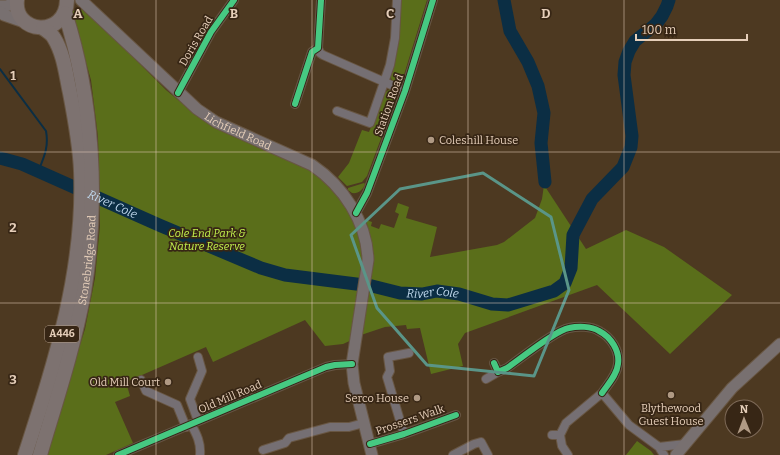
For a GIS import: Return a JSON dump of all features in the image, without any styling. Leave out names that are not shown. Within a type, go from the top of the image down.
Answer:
[{"type":"highway","points":[[17,2],[18,11],[21,17],[27,23],[35,27],[43,28],[52,26],[60,21],[66,7]]},
{"type":"highway","name":"Stonebridge Road","points":[[40,455],[76,330],[84,292],[89,252],[86,213],[86,173],[90,147],[81,71],[66,7]]},
{"type":"highway","name":"Stonebridge Road","points":[[43,28],[54,37],[61,54],[86,173]]},
{"type":"highway","name":"Stonebridge Road","points":[[25,455],[63,329],[73,284],[79,241],[86,213]]},
{"type":"main road","points":[[0,6],[6,6],[17,2]]},
{"type":"main road","name":"Lichfield Road","points":[[66,7],[80,6],[85,3],[178,93],[216,122],[312,165],[325,174],[356,214],[363,230],[368,248],[368,260],[361,314],[352,364],[354,383],[371,450]]},
{"type":"main road","points":[[0,12],[4,15],[27,23]]},
{"type":"main road","points":[[676,455],[732,388],[780,344]]},
{"type":"street","name":"Doris Road","points":[[178,93],[208,37],[234,0]]},
{"type":"street","points":[[321,0],[318,48],[320,53],[405,91]]},
{"type":"street","points":[[337,111],[370,123],[390,65],[395,38],[398,0]]},
{"type":"street","name":"Station Road","points":[[356,214],[366,193],[405,91],[433,0]]},
{"type":"street","points":[[295,104],[312,52],[318,48]]},
{"type":"street","points":[[486,379],[507,368],[555,335],[568,328],[587,327],[599,330],[610,339],[616,348],[617,353],[618,363],[616,373],[602,393],[566,423],[556,435],[568,455]]},
{"type":"street","name":"Prossers Walk","points":[[404,434],[387,377],[390,370],[388,357],[409,353]]},
{"type":"street","points":[[192,424],[190,399],[202,371],[198,357]]},
{"type":"street","points":[[494,363],[498,372]]},
{"type":"street","name":"Old Mill Road","points":[[118,455],[326,367],[352,364]]},
{"type":"street","points":[[141,380],[146,391],[177,404],[192,424],[200,445],[200,455]]},
{"type":"street","points":[[602,393],[629,425],[659,448],[664,455]]},
{"type":"street","name":"Prossers Walk","points":[[371,450],[404,434],[456,415]]},
{"type":"street","points":[[263,450],[285,443],[289,438],[330,427],[348,427],[364,423]]},
{"type":"street","points":[[452,455],[481,442],[488,455]]},
{"type":"street","points":[[659,448],[685,444]]},
{"type":"highlighted area","points":[[483,173],[551,217],[569,290],[534,376],[427,365],[377,308],[351,235],[400,189]]},
{"type":"green space","points":[[401,0],[427,0],[403,78],[398,84],[392,81],[390,74],[400,28]]},
{"type":"green space","name":"Cole End Park & Nature Reserve","points":[[79,9],[84,10],[95,19],[166,90],[194,113],[277,153],[320,176],[333,188],[355,222],[365,257],[354,339],[343,344],[325,346],[305,320],[213,362],[206,347],[126,382],[130,396],[115,402],[133,443],[106,455],[45,455],[85,329],[95,278],[100,225],[98,137],[91,80],[73,18],[73,11]]},
{"type":"green space","points":[[390,89],[395,92],[395,101],[367,176],[362,182],[347,186],[338,177],[349,163],[362,130],[369,132],[384,93]]},
{"type":"green space","points":[[364,183],[363,188],[358,192],[352,193],[348,190],[348,188]]},
{"type":"green space","points":[[544,185],[586,249],[626,230],[664,247],[732,295],[670,354],[597,285],[465,333],[458,344],[463,366],[431,374],[420,328],[407,329],[406,325],[385,327],[361,335],[373,265],[372,244],[366,220],[372,222],[371,226],[379,229],[381,224],[394,228],[399,214],[395,212],[398,203],[409,207],[406,218],[437,227],[430,257],[497,245],[504,242],[535,218],[542,199]]},
{"type":"green space","points":[[637,441],[651,451],[654,455],[626,455]]},
{"type":"waterway","name":"River Cole","points":[[504,0],[510,31],[528,62],[538,86],[544,113],[541,143],[545,182]]},
{"type":"waterway","name":"River Cole","points":[[0,158],[22,164],[159,225],[261,268],[285,275],[372,286],[400,293],[422,294],[437,291],[459,294],[492,304],[508,305],[554,291],[565,283],[571,268],[573,235],[592,199],[623,167],[631,147],[632,136],[624,75],[625,62],[629,51],[635,41],[656,24],[662,16],[669,0]]},
{"type":"waterway","points":[[0,69],[46,131],[46,147],[38,172]]},
{"type":"cycle path","points":[[178,93],[211,32],[234,0]]},
{"type":"cycle path","points":[[295,104],[312,52],[318,48],[321,0]]},
{"type":"cycle path","points":[[356,213],[367,193],[405,91],[433,0]]},
{"type":"cycle path","points":[[494,363],[498,372],[507,368],[547,339],[563,330],[576,327],[592,328],[607,337],[614,345],[618,354],[616,372],[602,393]]},
{"type":"cycle path","points":[[118,455],[326,367],[352,364]]},
{"type":"cycle path","points":[[370,444],[404,434],[456,415]]},
{"type":"place","name":"Coleshill House","points":[[431,140]]},
{"type":"place","name":"Old Mill Court","points":[[168,382]]},
{"type":"place","name":"Blythewood Guest House","points":[[671,395]]},
{"type":"place","name":"Serco House","points":[[417,398]]}]
